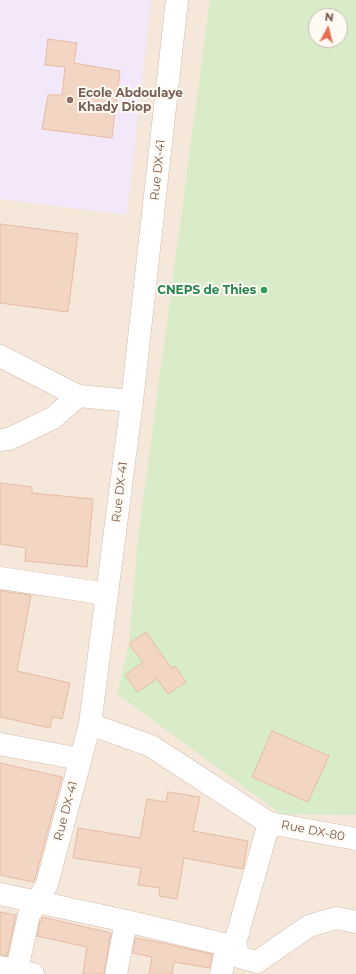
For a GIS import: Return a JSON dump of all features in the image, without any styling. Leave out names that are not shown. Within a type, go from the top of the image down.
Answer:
[{"type":"street","name":"Rue DX-41","points":[[16,971],[29,916],[46,884],[90,724],[132,401],[177,0]]},
{"type":"street","points":[[0,356],[78,396],[132,401]]},
{"type":"street","points":[[0,440],[9,439],[53,418],[78,396]]},
{"type":"street","points":[[0,578],[107,594]]},
{"type":"street","points":[[90,724],[151,746],[270,823],[222,974]]},
{"type":"street","points":[[0,744],[80,759]]},
{"type":"street","name":"Rue DX-80","points":[[270,823],[356,840]]},
{"type":"street","points":[[0,894],[231,944],[239,957],[257,962],[309,926],[336,918],[356,922]]},
{"type":"street","points":[[116,974],[126,921]]},
{"type":"shaded area","points":[[0,0],[356,0],[356,974],[0,974]]},
{"type":"shaded area","name":"Ecole Abdoulaye Khady Diop","points":[[0,0],[151,0],[127,215],[0,199]]},
{"type":"green space","name":"CNEPS de Thies","points":[[210,0],[356,0],[356,815],[281,814],[117,694],[129,644],[138,539]]},
{"type":"building","points":[[48,39],[77,43],[74,63],[120,71],[112,138],[42,129],[48,95],[62,95],[65,67],[45,65]]},
{"type":"building","points":[[0,224],[78,234],[68,312],[0,303]]},
{"type":"building","points":[[0,483],[32,487],[32,493],[93,499],[87,567],[25,561],[26,548],[0,544]]},
{"type":"building","points":[[0,591],[31,595],[17,671],[70,683],[62,719],[52,717],[50,728],[0,717]]},
{"type":"building","points":[[146,632],[172,669],[175,666],[186,682],[168,694],[157,679],[137,692],[125,675],[143,662],[129,644]]},
{"type":"building","points":[[272,731],[329,756],[308,802],[252,777]]},
{"type":"building","points":[[0,763],[62,777],[33,882],[0,875]]},
{"type":"building","points":[[168,792],[200,797],[193,831],[248,841],[243,869],[184,858],[177,899],[159,896],[160,888],[138,885],[141,868],[73,858],[78,828],[140,838],[147,799],[166,802]]},
{"type":"building","points":[[0,912],[16,915],[7,956],[0,955]]},
{"type":"building","points":[[42,917],[111,933],[104,974],[83,974],[87,947],[37,936]]},
{"type":"building","points":[[135,938],[212,954],[210,968],[174,962],[172,974],[149,974],[152,957],[133,953]]},
{"type":"place","name":"Ecole Abdoulaye Khady Diop","points":[[70,100]]},
{"type":"place","name":"CNEPS de Thies","points":[[264,290]]}]
